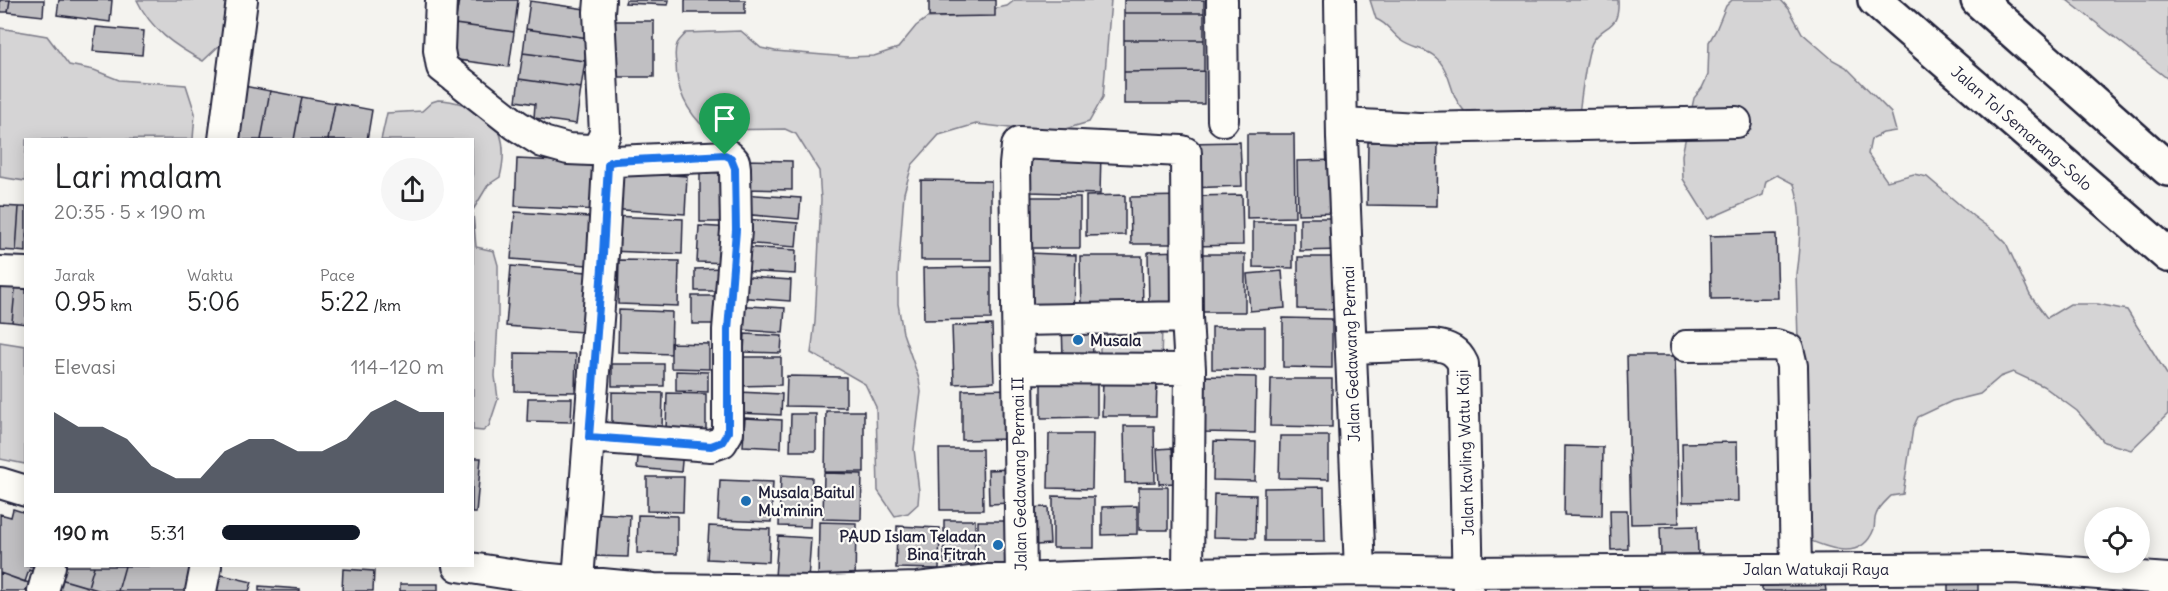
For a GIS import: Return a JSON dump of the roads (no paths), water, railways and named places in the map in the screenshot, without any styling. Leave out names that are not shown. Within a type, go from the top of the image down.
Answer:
[{"type":"highway","name":"Jalan Tol Semarang–Solo","points":[[1875,0],[2168,255]]},
{"type":"highway","points":[[1978,0],[2168,169]]},
{"type":"street","points":[[224,138],[242,0]]},
{"type":"street","points":[[441,0],[439,50],[442,67],[516,125],[543,142],[568,149],[591,150],[599,146],[605,134],[600,0]]},
{"type":"street","points":[[1222,0],[1223,120]]},
{"type":"street","name":"Jalan Gedawang Permai","points":[[1340,0],[1342,131],[1360,570]]},
{"type":"street","points":[[1342,131],[1736,122]]},
{"type":"street","name":"Jalan Gedawang Permai II","points":[[1020,579],[1015,165],[1017,146],[1024,143],[1186,153],[1187,317],[1190,369],[1188,573]]},
{"type":"street","points":[[578,580],[608,165],[615,161],[729,156],[734,161],[735,168],[736,230],[728,330],[728,432],[722,442],[711,446],[589,437]]},
{"type":"street","points":[[0,272],[24,273]]},
{"type":"street","points":[[1018,320],[1187,317]]},
{"type":"street","name":"Jalan Kavling Watu Kaji","points":[[1351,348],[1434,345],[1446,347],[1460,358],[1465,381],[1468,581]]},
{"type":"street","points":[[1686,346],[1776,345],[1788,349],[1792,366],[1796,569]]},
{"type":"street","name":"Jalan Gedawang Permai II","points":[[1018,368],[1190,369]]},
{"type":"street","points":[[0,483],[24,490]]},
{"type":"street","points":[[43,591],[50,567]]},
{"type":"street","points":[[201,591],[206,567]]},
{"type":"street","name":"Jalan Watukaji Raya","points":[[465,567],[530,577],[578,580],[654,590],[917,589],[1020,579],[1109,583],[1188,573],[1263,581],[1360,570],[1468,581],[1754,580],[1796,569],[1936,580],[2015,568],[2097,582],[2168,579]]},
{"type":"place","name":"Musala","points":[[1078,340]]},
{"type":"place","name":"Musala Baitul Mu'minin","points":[[746,501]]},
{"type":"place","name":"PAUD Islam Teladan Bina Fitrah","points":[[998,545]]}]
